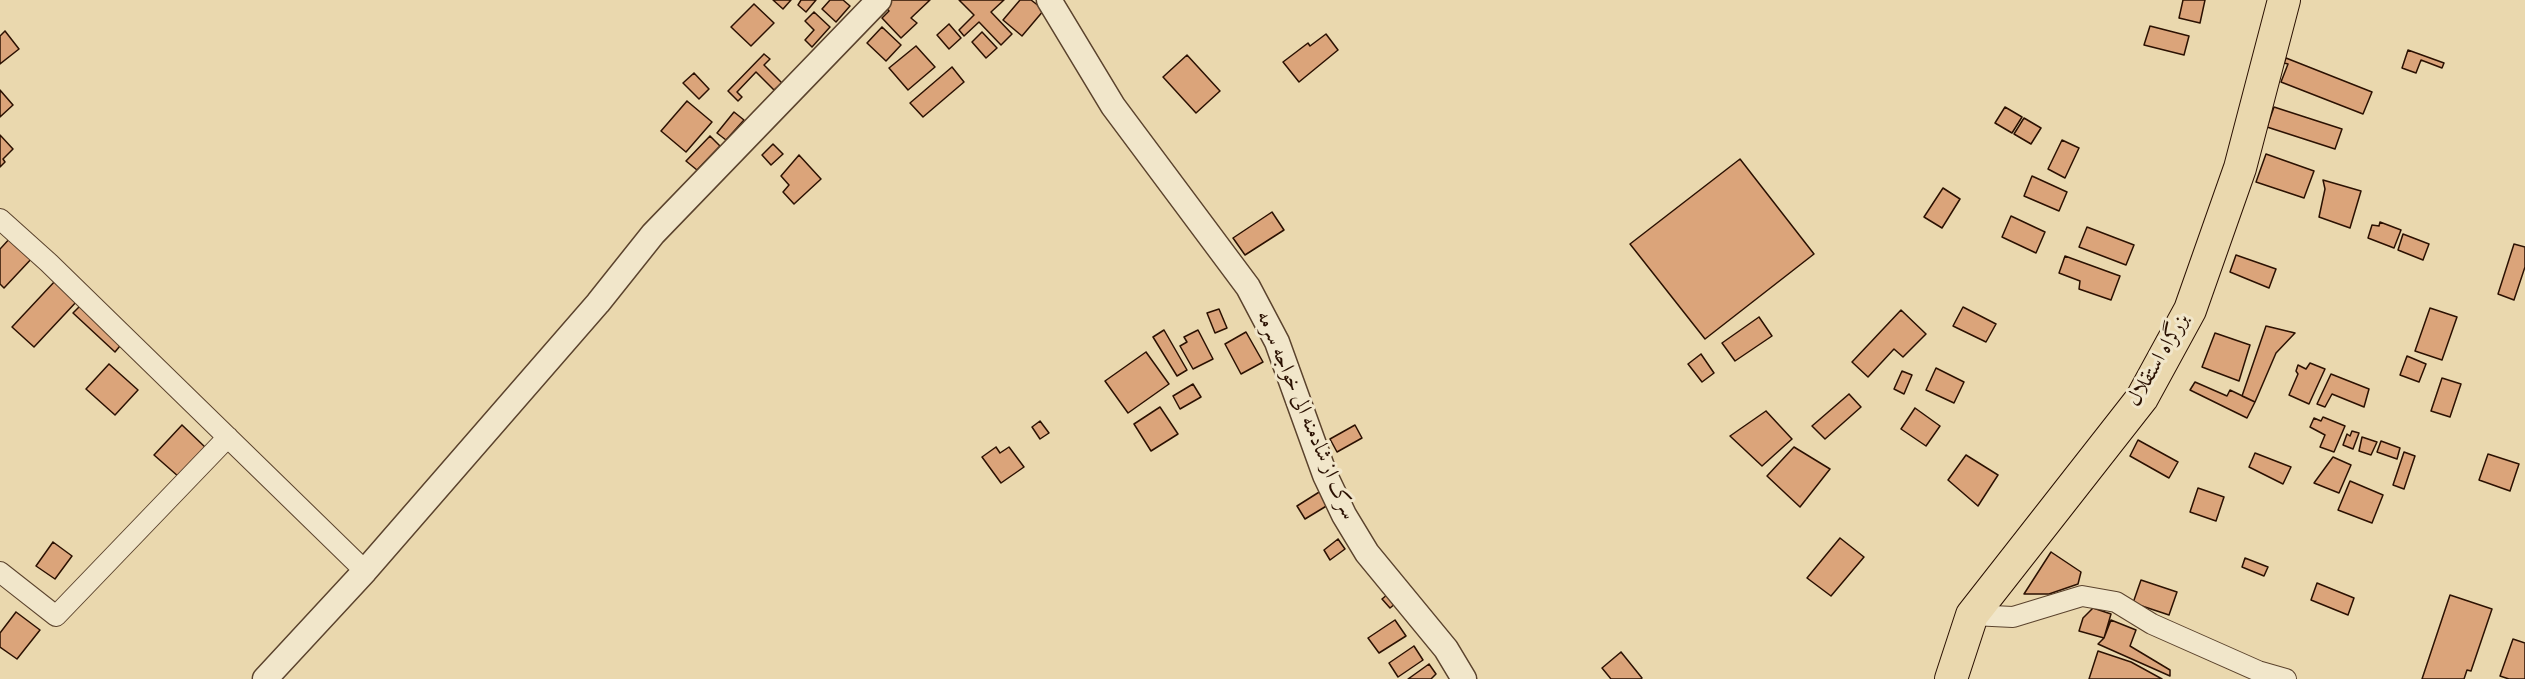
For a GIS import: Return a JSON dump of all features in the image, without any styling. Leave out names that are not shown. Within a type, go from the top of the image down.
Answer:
[{"type":"highway","name":"بزرگراه استقلال","points":[[1951,679],[1972,615],[2142,398],[2190,310],[2240,168],[2284,0]]},
{"type":"street","points":[[265,679],[365,571],[590,312],[653,234],[879,0]]},
{"type":"street","name":"سرک از شادمنه الی خواجه سرمه","points":[[1049,0],[1113,106],[1248,287],[1277,342],[1325,475],[1344,515],[1367,553],[1446,649],[1464,679]]},
{"type":"street","points":[[0,219],[49,263],[365,571]]},
{"type":"street","points":[[0,572],[56,616],[228,437]]},
{"type":"street","points":[[1972,615],[2013,616],[2082,596],[2116,602],[2161,628],[2258,670],[2286,679]]},
{"type":"building","points":[[773,0],[791,0],[783,9]]},
{"type":"building","points":[[801,0],[816,0],[806,12],[798,5]]},
{"type":"building","points":[[830,0],[843,0],[850,6],[836,22],[822,9]]},
{"type":"building","points":[[891,0],[930,0],[911,18],[917,23],[901,38],[882,18],[889,11],[885,6]]},
{"type":"building","points":[[959,0],[1004,0],[991,12],[1012,34],[1001,45],[979,22],[964,36],[959,30],[974,15]]},
{"type":"building","points":[[1020,0],[1031,0],[1044,10],[1022,36],[1003,20]]},
{"type":"building","points":[[2183,0],[2205,0],[2200,23],[2179,18]]},
{"type":"building","points":[[754,4],[774,23],[751,46],[731,27]]},
{"type":"building","points":[[814,12],[830,27],[812,47],[805,40],[814,30],[805,21]]},
{"type":"building","points":[[949,24],[961,38],[949,49],[937,35]]},
{"type":"building","points":[[2150,26],[2189,36],[2184,55],[2144,45]]},
{"type":"building","points":[[882,27],[901,45],[886,61],[867,43]]},
{"type":"building","points":[[5,31],[19,49],[0,64],[0,36]]},
{"type":"building","points":[[982,32],[997,48],[986,58],[972,42]]},
{"type":"building","points":[[1326,34],[1338,50],[1299,82],[1283,62],[1308,43],[1310,46]]},
{"type":"building","points":[[916,46],[935,67],[908,90],[889,68]]},
{"type":"building","points":[[2408,50],[2444,63],[2442,68],[2421,60],[2416,73],[2402,68]]},
{"type":"building","points":[[764,54],[770,59],[764,65],[782,83],[774,90],[756,72],[737,92],[742,97],[738,101],[728,91]]},
{"type":"building","points":[[1187,55],[1220,91],[1196,113],[1163,77]]},
{"type":"building","points":[[2286,58],[2372,92],[2363,114],[2281,82],[2288,64],[2284,63]]},
{"type":"building","points":[[952,67],[964,82],[923,117],[910,103]]},
{"type":"building","points":[[694,73],[709,89],[699,99],[683,83]]},
{"type":"building","points":[[0,90],[13,105],[0,117]]},
{"type":"building","points":[[687,101],[712,122],[686,152],[661,131]]},
{"type":"building","points":[[2005,107],[2022,117],[2012,133],[1995,123]]},
{"type":"building","points":[[2274,107],[2342,129],[2335,149],[2267,127]]},
{"type":"building","points":[[734,112],[744,120],[726,140],[717,133]]},
{"type":"building","points":[[2024,118],[2041,128],[2031,144],[2014,134]]},
{"type":"building","points":[[0,135],[13,149],[3,159],[5,162],[0,167]]},
{"type":"building","points":[[710,136],[720,146],[697,170],[686,161]]},
{"type":"building","points":[[2062,140],[2079,148],[2065,178],[2048,169]]},
{"type":"building","points":[[773,144],[783,154],[771,165],[762,155]]},
{"type":"building","points":[[2266,154],[2314,171],[2304,198],[2256,182]]},
{"type":"building","points":[[799,155],[821,179],[794,204],[783,192],[789,185],[781,176]]},
{"type":"building","points":[[1740,159],[1814,254],[1705,339],[1630,244]]},
{"type":"building","points":[[2032,176],[2067,192],[2059,211],[2024,196]]},
{"type":"building","points":[[2323,180],[2361,191],[2350,228],[2319,217],[2325,189]]},
{"type":"building","points":[[1943,188],[1960,199],[1942,228],[1924,217]]},
{"type":"building","points":[[1272,212],[1284,230],[1245,255],[1233,238]]},
{"type":"building","points":[[2011,216],[2045,232],[2036,253],[2002,237]]},
{"type":"building","points":[[2380,222],[2401,230],[2394,248],[2368,238],[2372,225],[2379,226]]},
{"type":"building","points":[[2087,227],[2134,245],[2126,265],[2079,247]]},
{"type":"building","points":[[2403,234],[2429,244],[2423,260],[2398,250]]},
{"type":"building","points":[[12,236],[34,256],[4,288],[0,284],[0,249]]},
{"type":"building","points":[[2514,244],[2525,247],[2525,267],[2514,300],[2498,294]]},
{"type":"building","points":[[2236,255],[2276,269],[2269,288],[2230,272]]},
{"type":"building","points":[[2065,256],[2120,276],[2111,300],[2079,289],[2080,281],[2059,273]]},
{"type":"building","points":[[56,280],[78,300],[34,347],[12,327]]},
{"type":"building","points":[[83,303],[124,341],[115,352],[73,313]]},
{"type":"building","points":[[1963,307],[1996,324],[1986,342],[1953,326]]},
{"type":"building","points":[[2430,308],[2457,317],[2442,360],[2415,351]]},
{"type":"building","points":[[1219,309],[1227,328],[1215,333],[1207,313]]},
{"type":"building","points":[[1901,310],[1926,334],[1903,357],[1894,349],[1868,377],[1852,362]]},
{"type":"building","points":[[1759,317],[1772,336],[1735,361],[1722,343]]},
{"type":"building","points":[[2266,326],[2295,333],[2276,353],[2255,402],[2242,396]]},
{"type":"building","points":[[1164,330],[1187,370],[1177,376],[1153,337]]},
{"type":"building","points":[[1198,330],[1213,359],[1193,369],[1180,346],[1187,342],[1184,337]]},
{"type":"building","points":[[1246,332],[1263,362],[1241,374],[1225,344]]},
{"type":"building","points":[[2215,333],[2250,345],[2239,381],[2202,367]]},
{"type":"building","points":[[1146,352],[1169,384],[1128,413],[1105,381]]},
{"type":"building","points":[[1701,354],[1714,373],[1702,382],[1688,364]]},
{"type":"building","points":[[2407,356],[2426,364],[2419,382],[2400,375]]},
{"type":"building","points":[[2310,363],[2325,369],[2309,404],[2289,395],[2298,374],[2296,371],[2298,365],[2306,369]]},
{"type":"building","points":[[109,364],[138,390],[115,415],[86,389]]},
{"type":"building","points":[[1936,368],[1964,382],[1954,403],[1926,390]]},
{"type":"building","points":[[1902,371],[1912,375],[1904,394],[1894,389]]},
{"type":"building","points":[[2331,374],[2369,389],[2364,407],[2332,394],[2325,407],[2317,404]]},
{"type":"building","points":[[2442,378],[2461,384],[2450,417],[2431,411]]},
{"type":"building","points":[[2195,382],[2227,396],[2230,390],[2255,402],[2247,418],[2190,390]]},
{"type":"building","points":[[1193,384],[1201,397],[1180,409],[1173,396]]},
{"type":"building","points":[[1849,394],[1861,407],[1825,439],[1812,426]]},
{"type":"building","points":[[1160,407],[1178,434],[1151,451],[1134,424]]},
{"type":"building","points":[[1915,408],[1940,426],[1926,446],[1901,429]]},
{"type":"building","points":[[1766,411],[1792,439],[1762,466],[1730,436]]},
{"type":"building","points":[[2323,417],[2345,426],[2334,452],[2320,447],[2325,435],[2310,427],[2314,418],[2321,421]]},
{"type":"building","points":[[1040,421],[1049,433],[1040,439],[1032,427]]},
{"type":"building","points":[[182,425],[206,448],[179,477],[154,455]]},
{"type":"building","points":[[1355,425],[1362,438],[1337,452],[1330,439]]},
{"type":"building","points":[[2352,431],[2359,433],[2353,449],[2343,445],[2347,434],[2350,436]]},
{"type":"building","points":[[2362,437],[2377,442],[2371,455],[2359,451]]},
{"type":"building","points":[[2138,440],[2178,462],[2169,478],[2130,456]]},
{"type":"building","points":[[2381,441],[2400,448],[2397,459],[2377,452]]},
{"type":"building","points":[[996,447],[1000,453],[1009,447],[1024,467],[1001,483],[982,457]]},
{"type":"building","points":[[1794,447],[1830,469],[1800,507],[1767,476]]},
{"type":"building","points":[[2404,452],[2415,456],[2404,489],[2393,485]]},
{"type":"building","points":[[2255,453],[2291,467],[2283,484],[2249,467]]},
{"type":"building","points":[[2488,454],[2519,464],[2510,491],[2479,480]]},
{"type":"building","points":[[1966,455],[1998,475],[1978,506],[1948,480]]},
{"type":"building","points":[[2333,457],[2351,465],[2339,493],[2314,483]]},
{"type":"building","points":[[2350,481],[2383,495],[2372,523],[2338,510]]},
{"type":"building","points":[[2198,488],[2224,497],[2216,521],[2190,512]]},
{"type":"building","points":[[1324,489],[1333,502],[1305,519],[1297,506]]},
{"type":"building","points":[[1840,538],[1864,557],[1831,596],[1807,578]]},
{"type":"building","points":[[1338,539],[1345,549],[1330,560],[1324,550]]},
{"type":"building","points":[[53,542],[72,556],[55,579],[36,566]]},
{"type":"building","points":[[2051,552],[2081,572],[2078,584],[2049,594],[2024,594]]},
{"type":"building","points":[[2245,558],[2268,567],[2264,576],[2242,567]]},
{"type":"building","points":[[2141,580],[2177,592],[2169,615],[2133,603]]},
{"type":"building","points":[[2317,583],[2354,598],[2348,615],[2311,600]]},
{"type":"building","points":[[1393,590],[1401,599],[1390,608],[1382,599]]},
{"type":"building","points":[[2450,595],[2492,609],[2471,671],[2467,670],[2464,679],[2422,679]]},
{"type":"building","points":[[2093,608],[2111,614],[2104,638],[2079,631],[2083,618]]},
{"type":"building","points":[[16,612],[40,630],[17,659],[0,647],[0,633]]},
{"type":"building","points":[[1395,620],[1406,636],[1379,653],[1368,638]]},
{"type":"building","points":[[2111,620],[2136,630],[2130,646],[2170,670],[2170,676],[2098,644],[2104,638]]},
{"type":"building","points":[[2513,639],[2525,643],[2525,679],[2509,679],[2500,676]]},
{"type":"building","points":[[1414,646],[1423,660],[1398,677],[1389,663]]},
{"type":"building","points":[[2098,651],[2131,662],[2162,679],[2089,679]]},
{"type":"building","points":[[1621,652],[1641,679],[1611,679],[1602,668]]},
{"type":"building","points":[[1429,664],[1436,674],[1431,679],[1408,679]]}]
